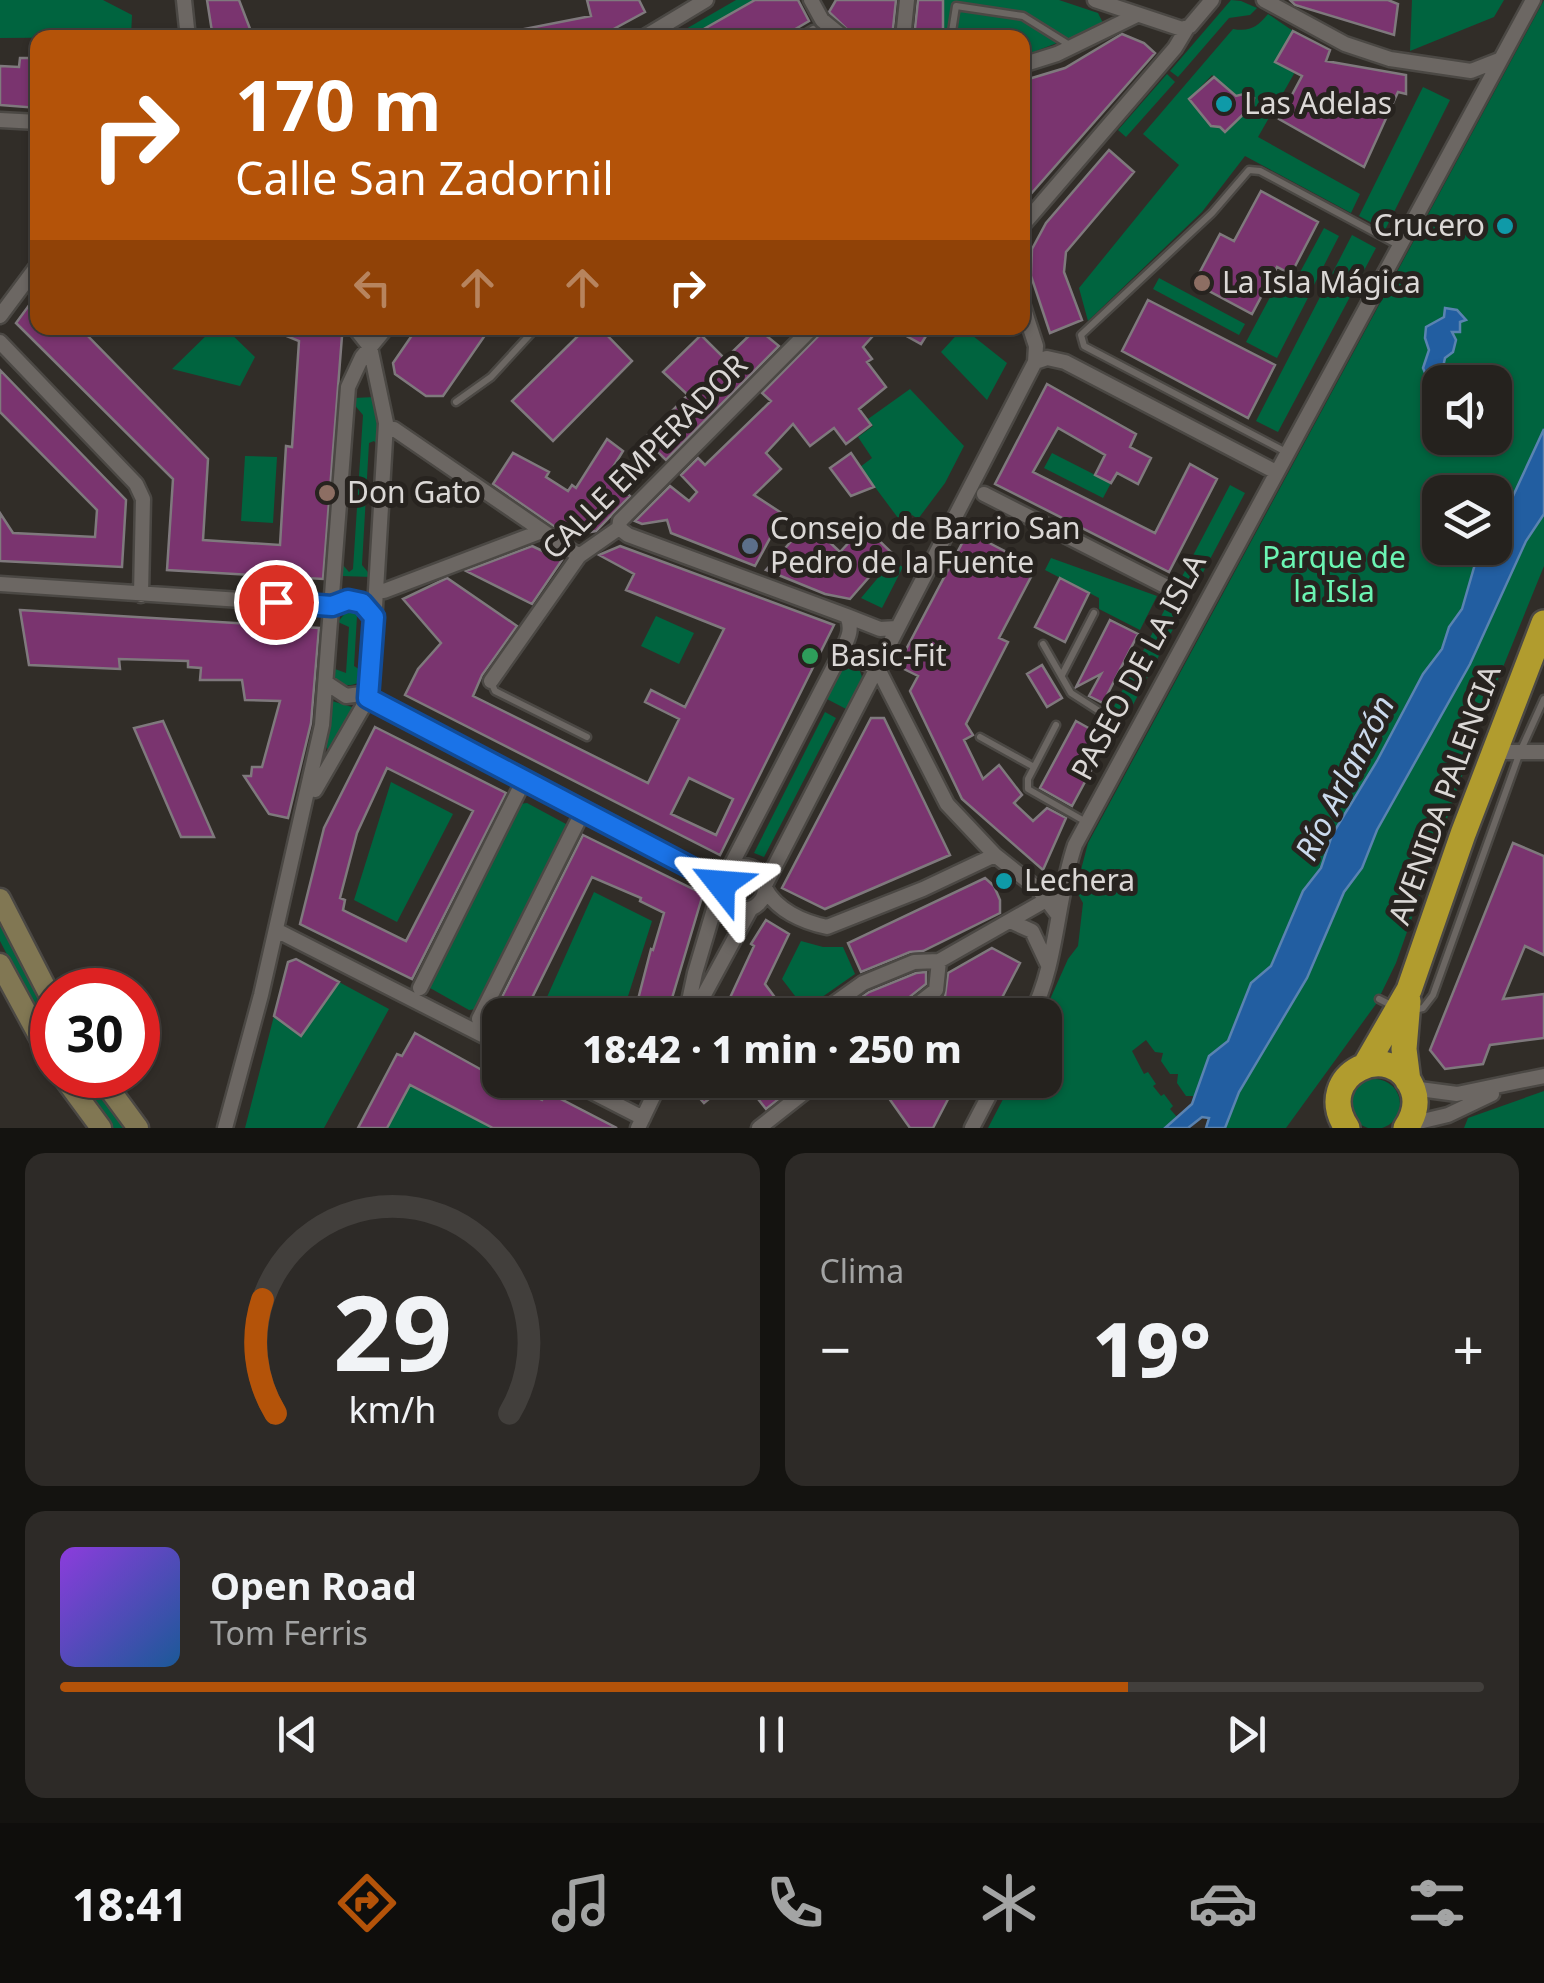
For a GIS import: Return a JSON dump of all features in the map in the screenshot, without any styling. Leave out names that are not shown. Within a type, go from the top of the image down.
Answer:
[{"type":"highway","name":"AVENIDA PALENCIA","points":[[1398,1002],[1544,622]]},
{"type":"highway","points":[[1340,1125],[1338,1100],[1343,1082],[1364,1066],[1398,1002]]},
{"type":"highway","points":[[1398,1002],[1415,1106],[1407,1126]]},
{"type":"highway","points":[[1364,1066],[1394,1068],[1410,1084]]},
{"type":"main road","points":[[0,899],[36,968]]},
{"type":"main road","points":[[0,964],[30,1019]]},
{"type":"main road","points":[[79,1098],[101,1128]]},
{"type":"main road","points":[[115,1098],[138,1128]]},
{"type":"street","points":[[184,0],[187,30]]},
{"type":"street","points":[[656,30],[706,0]]},
{"type":"street","points":[[811,0],[822,20],[834,30]]},
{"type":"street","points":[[904,30],[907,0]]},
{"type":"street","points":[[1095,0],[1175,28],[1187,28]]},
{"type":"street","points":[[1030,217],[1212,0]]},
{"type":"street","points":[[1264,0],[1345,44],[1390,59],[1471,72],[1499,60]]},
{"type":"street","name":"PASEO DE LA ISLA","points":[[1054,895],[1075,845],[1533,0]]},
{"type":"street","points":[[1030,63],[1137,15]]},
{"type":"street","points":[[1471,72],[1484,87]]},
{"type":"street","points":[[0,120],[30,122]]},
{"type":"street","points":[[0,316],[30,276]]},
{"type":"street","points":[[700,998],[750,910],[759,904],[1034,362],[1036,346],[1030,328]]},
{"type":"street","points":[[307,803],[368,698],[386,423],[370,347],[361,335]]},
{"type":"street","points":[[225,1128],[307,803],[328,684],[348,386],[355,368],[380,335]]},
{"type":"street","name":"CALLE EMPERADOR","points":[[491,680],[578,556],[619,528],[620,521],[805,335]]},
{"type":"street","points":[[0,342],[136,484],[143,499],[142,594]]},
{"type":"street","points":[[1034,362],[1047,358],[1064,362],[1276,472]]},
{"type":"street","points":[[394,430],[578,556]]},
{"type":"street","points":[[984,494],[1167,586]]},
{"type":"street","points":[[619,528],[880,629],[898,628]]},
{"type":"street","points":[[384,591],[542,531]]},
{"type":"street","points":[[0,584],[332,606],[355,600],[370,608],[374,617]]},
{"type":"street","points":[[692,998],[695,974],[724,880],[850,636],[847,616]]},
{"type":"street","points":[[838,660],[857,659],[878,669],[947,804],[996,855],[1054,895],[1058,915],[1038,998]]},
{"type":"street","points":[[328,684],[346,696],[361,694],[705,875],[724,880]]},
{"type":"street","points":[[1493,752],[1544,752]]},
{"type":"street","points":[[420,988],[518,792]]},
{"type":"street","points":[[480,1019],[577,823]]},
{"type":"street","points":[[724,880],[743,866],[752,868],[758,872],[772,903],[827,927],[924,889],[996,855]]},
{"type":"street","points":[[724,880],[727,904],[734,909],[750,910]]},
{"type":"street","points":[[839,998],[886,972],[914,962],[939,961],[1054,895]]},
{"type":"street","points":[[1010,921],[1032,930],[1048,966]]},
{"type":"street","points":[[276,930],[482,1035]]},
{"type":"street","points":[[926,998],[936,990],[939,961]]},
{"type":"street","points":[[1410,1084],[1458,1094],[1544,1076]]},
{"type":"street","points":[[1407,1126],[1448,1114],[1510,1085]]},
{"type":"street","points":[[599,1098],[640,1123],[652,1098]]},
{"type":"street","points":[[759,1128],[797,1098]]},
{"type":"street","points":[[972,1128],[988,1098]]},
{"type":"lane","points":[[952,30],[956,6],[1023,16],[1072,47]]},
{"type":"lane","points":[[1286,452],[1084,346],[1081,335],[1212,213],[1248,170],[1260,171],[1399,246]]},
{"type":"lane","points":[[456,402],[492,377],[530,335]]},
{"type":"lane","points":[[1062,676],[1094,613]]},
{"type":"lane","points":[[1043,644],[1076,698],[1098,711]]},
{"type":"lane","points":[[491,680],[496,691],[587,736]]},
{"type":"lane","name":"AVENIDA PALENCIA","points":[[1398,1002],[1424,1008],[1433,996],[1520,752],[1544,698]]},
{"type":"lane","points":[[1056,725],[1027,784],[1032,793],[1087,823]]},
{"type":"lane","points":[[980,737],[1034,766]]},
{"type":"green space","points":[[0,0],[103,0],[132,15],[131,30],[30,30],[30,38],[0,38]]},
{"type":"green space","points":[[736,0],[755,0],[701,30],[684,30]]},
{"type":"green space","points":[[918,0],[1059,0],[1098,13],[1104,25],[1030,53],[1030,30],[915,30]]},
{"type":"green space","points":[[1231,0],[1257,8],[1250,15],[1229,18],[1178,77],[1170,71]]},
{"type":"green space","points":[[1412,0],[1504,0],[1494,17],[1410,51]]},
{"type":"green space","name":"Parque de la Isla","points":[[1544,0],[1544,566],[1484,714],[1396,963],[1376,1004],[1286,1128],[1209,1128],[1209,1118],[1203,1117],[1192,1104],[1193,1096],[1186,1096],[1177,1083],[1178,1074],[1170,1074],[1161,1061],[1163,1053],[1155,1052],[1146,1040],[1132,1051],[1144,1074],[1148,1072],[1156,1084],[1153,1086],[1173,1106],[1170,1109],[1177,1117],[1165,1128],[988,1128],[1004,1098],[1062,1098],[1062,998],[1051,998],[1078,946],[1083,903],[1077,885],[1088,843]]},
{"type":"green space","points":[[1268,14],[1293,31],[1276,62],[1295,72],[1258,137],[1360,194],[1351,213],[1245,156],[1202,212],[1088,321],[1079,288],[1179,165],[1143,134],[1233,29],[1249,29]],"holes":[[[1212,75],[1239,99],[1246,93],[1254,97],[1253,105],[1226,132],[1189,99]]]},
{"type":"green space","points":[[1167,74],[1175,82],[1126,137],[1118,130]]},
{"type":"green space","points":[[1423,87],[1450,100],[1385,230],[1359,216]]},
{"type":"green space","points":[[1324,228],[1339,236],[1314,285],[1298,276]]},
{"type":"green space","points":[[1352,235],[1376,248],[1278,432],[1256,421]]},
{"type":"green space","points":[[1282,275],[1312,290],[1277,358],[1246,342]]},
{"type":"green space","points":[[1159,278],[1245,324],[1239,335],[1153,289]]},
{"type":"green space","points":[[207,335],[232,335],[255,357],[240,386],[172,369]]},
{"type":"green space","points":[[957,335],[972,335],[1007,363],[987,400],[941,352]]},
{"type":"green space","points":[[910,389],[964,446],[945,483],[918,519],[912,515],[904,526],[860,467],[872,458],[858,437],[873,426],[868,419]]},
{"type":"green space","points":[[375,397],[380,448],[374,441],[369,443],[362,565],[372,577],[342,576],[342,564],[349,572],[353,569],[363,415],[352,402],[353,398]]},
{"type":"green space","points":[[1052,453],[1111,483],[1103,498],[1044,468]]},
{"type":"green space","points":[[245,456],[277,457],[273,523],[241,521]]},
{"type":"green space","points":[[1230,485],[1245,493],[1125,720],[1111,712]]},
{"type":"green space","points":[[1051,558],[1157,596],[1140,630],[1099,609],[1099,598],[1045,570]]},
{"type":"green space","points":[[892,561],[903,567],[882,608],[861,598]]},
{"type":"green space","points":[[359,609],[367,614],[368,620],[357,616],[354,666],[365,673],[361,682],[345,685],[335,680],[335,669],[346,673],[349,627],[338,622],[346,612]]},
{"type":"green space","points":[[656,616],[694,633],[679,664],[641,646]]},
{"type":"green space","points":[[850,666],[860,671],[862,677],[848,710],[825,698],[838,671]]},
{"type":"green space","points":[[332,701],[355,708],[334,750],[328,750],[325,745]]},
{"type":"green space","points":[[825,712],[836,718],[764,857],[754,853]]},
{"type":"green space","points":[[391,782],[453,814],[397,922],[354,900]]},
{"type":"green space","points":[[527,803],[568,828],[477,1009],[469,1010],[430,988],[427,982],[519,804]]},
{"type":"green space","points":[[594,892],[652,921],[627,998],[547,997]]},
{"type":"green space","points":[[0,918],[30,975],[30,999],[0,941]]},
{"type":"green space","points":[[801,941],[843,947],[855,974],[821,998],[797,998],[782,979]]},
{"type":"green space","points":[[339,982],[389,1009],[324,1128],[245,1128],[274,1016],[301,1036]]},
{"type":"green space","points":[[1366,1081],[1384,1081],[1398,1095],[1398,1113],[1384,1127],[1366,1127],[1352,1113],[1352,1095]]},
{"type":"green space","points":[[410,1085],[493,1128],[387,1128]]},
{"type":"green space","points":[[1544,1091],[1544,1128],[1464,1128],[1468,1118]]},
{"type":"green space","points":[[91,1098],[106,1098],[128,1128],[113,1128]]},
{"type":"water","points":[[1445,308],[1457,310],[1466,320],[1460,322],[1460,332],[1452,332],[1456,340],[1453,352],[1443,365],[1424,365],[1429,350],[1426,327],[1444,317]]},
{"type":"water","name":"Río Arlanzón","points":[[1544,429],[1544,514],[1526,541],[1470,664],[1377,830],[1362,868],[1344,892],[1307,978],[1239,1092],[1225,1128],[1206,1128],[1209,1118],[1202,1117],[1188,1128],[1165,1128],[1192,1104],[1209,1056],[1228,1041],[1251,983],[1271,966],[1303,891],[1321,868],[1332,835],[1423,674],[1442,649],[1449,627],[1462,609],[1475,565],[1512,565],[1512,498]]},
{"type":"building","points":[[207,0],[239,0],[250,30],[212,30]]},
{"type":"building","points":[[587,0],[639,0],[645,12],[612,30],[519,30],[591,16]]},
{"type":"building","points":[[755,0],[798,0],[809,21],[794,30],[702,30]]},
{"type":"building","points":[[836,0],[896,0],[893,30],[848,30],[829,12]]},
{"type":"building","points":[[918,0],[943,0],[943,30],[915,30]]},
{"type":"building","points":[[1290,0],[1388,0],[1398,4],[1394,35],[1295,5]]},
{"type":"building","points":[[1293,31],[1330,50],[1326,61],[1406,75],[1406,94],[1398,92],[1364,167],[1279,119],[1302,76],[1275,62]]},
{"type":"building","points":[[1122,34],[1144,43],[1155,53],[1030,195],[1030,79],[1065,68]]},
{"type":"building","points":[[20,58],[30,58],[30,107],[0,105],[0,66],[19,67]]},
{"type":"building","name":"Las Adelas","points":[[1214,77],[1236,96],[1248,93],[1254,98],[1253,105],[1225,132],[1211,126],[1189,99]]},
{"type":"building","points":[[1109,150],[1134,172],[1066,252],[1064,272],[1082,320],[1050,333],[1031,276],[1032,249],[1046,223]]},
{"type":"building","points":[[1261,191],[1318,222],[1291,274],[1277,267],[1252,314],[1194,283],[1220,234],[1234,241]]},
{"type":"building","points":[[1148,300],[1275,365],[1248,418],[1122,351]]},
{"type":"building","points":[[30,304],[30,335],[87,335],[208,459],[203,540],[280,545],[286,446],[292,447],[299,341],[284,335],[341,335],[323,579],[167,570],[173,479],[16,323]]},
{"type":"building","points":[[412,335],[485,335],[443,396],[426,396],[395,374],[393,363]]},
{"type":"building","points":[[579,335],[607,335],[632,361],[553,441],[512,401]]},
{"type":"building","points":[[701,335],[725,359],[750,335],[766,335],[779,346],[666,460],[644,439],[688,395],[663,372]]},
{"type":"building","points":[[819,335],[874,335],[863,347],[872,359],[867,362],[886,387],[859,409],[871,425],[846,444],[834,428],[810,446],[793,424],[766,453],[781,469],[754,495],[783,514],[755,566],[671,533],[667,520],[642,524],[635,521],[670,486],[689,501],[697,492],[681,475],[698,458],[705,465],[771,401],[762,393]]},
{"type":"building","points":[[905,335],[927,335],[921,344]]},
{"type":"building","points":[[0,370],[126,500],[122,567],[0,561],[0,513],[13,533],[95,537],[97,510],[0,412]]},
{"type":"building","points":[[1047,384],[1136,434],[1130,447],[1151,458],[1138,484],[1117,473],[1111,483],[1095,475],[1105,455],[1058,428],[1033,472],[1155,533],[1190,464],[1217,479],[1169,572],[995,484]]},
{"type":"building","points":[[607,439],[623,451],[607,477],[630,496],[596,531],[568,536],[493,484],[513,453],[549,472],[546,477],[568,491],[572,485],[576,488]]},
{"type":"building","points":[[851,453],[874,487],[851,496],[830,468]]},
{"type":"building","points":[[808,522],[840,552],[864,526],[891,552],[850,599],[825,594],[766,570]]},
{"type":"building","points":[[968,532],[1020,559],[1016,567],[1032,575],[999,638],[1008,642],[966,724],[973,735],[964,740],[983,779],[999,765],[1022,795],[1014,803],[1033,821],[1047,808],[1066,818],[1043,870],[962,799],[910,691],[918,676],[902,668],[901,659]]},
{"type":"building","points":[[532,546],[562,560],[532,604],[466,571]]},
{"type":"building","points":[[620,546],[834,625],[720,855],[405,695],[418,669],[441,643],[403,599],[447,578],[517,626],[482,675],[473,696],[648,783],[679,719],[645,702],[651,690],[685,707],[724,629],[626,590],[634,574],[599,555]],"holes":[[[689,778],[733,799],[716,835],[671,814]]]},
{"type":"building","points":[[1060,578],[1089,593],[1065,642],[1035,627]]},
{"type":"building","points":[[20,610],[319,628],[311,723],[288,818],[269,814],[244,776],[251,776],[252,767],[262,767],[280,701],[245,700],[242,680],[200,680],[201,668],[188,667],[188,661],[119,659],[120,669],[29,665]]},
{"type":"building","points":[[1110,620],[1138,634],[1103,703],[1089,696],[1101,674],[1076,687]]},
{"type":"building","points":[[1042,665],[1062,698],[1047,707],[1027,674]]},
{"type":"building","points":[[871,718],[884,718],[950,855],[825,909],[782,888]]},
{"type":"building","points":[[163,721],[214,837],[181,837],[134,728]]},
{"type":"building","points":[[1076,721],[1108,739],[1072,806],[1040,788]]},
{"type":"building","points":[[375,727],[506,793],[412,979],[300,924],[324,828]],"holes":[[[387,768],[473,811],[406,941],[343,910],[345,900],[340,898],[357,833]]]},
{"type":"building","points":[[583,835],[703,894],[672,998],[638,998],[664,913],[640,901],[641,898],[592,877],[532,998],[502,998]]},
{"type":"building","points":[[1513,843],[1544,856],[1544,955],[1525,946],[1503,999],[1544,994],[1544,1038],[1490,1045],[1483,1064],[1445,1069],[1430,1050]]},
{"type":"building","points":[[985,878],[1000,900],[1000,913],[923,951],[910,952],[861,972],[848,943]]},
{"type":"building","points":[[766,920],[789,934],[765,984],[775,998],[730,998],[754,946],[751,944]]},
{"type":"building","points":[[992,948],[1020,963],[1002,998],[942,998],[948,973]]},
{"type":"building","points":[[296,959],[339,982],[301,1036],[274,1016],[288,962]]},
{"type":"building","points":[[926,972],[926,984],[908,998],[860,998],[869,992]]},
{"type":"building","points":[[415,1033],[482,1070],[482,1098],[559,1098],[617,1128],[493,1128],[410,1085],[387,1128],[358,1128],[397,1054],[402,1056]]},
{"type":"building","points":[[757,1098],[780,1098],[766,1109]]},
{"type":"building","points":[[889,1098],[949,1098],[933,1128],[910,1128]]},
{"type":"place","name":"Las Adelas","points":[[1224,104]]},
{"type":"place","name":"Crucero","points":[[1505,226]]},
{"type":"place","name":"La Isla Mágica","points":[[1202,283]]},
{"type":"place","name":"Don Gato","points":[[327,493]]},
{"type":"place","name":"Consejo de Barrio San Pedro de la Fuente","points":[[750,546]]},
{"type":"place","name":"Basic-Fit","points":[[810,656]]},
{"type":"place","name":"Lechera","points":[[1004,881]]},
{"type":"route","points":[[276,602],[332,606],[355,600],[370,608],[374,617],[368,698],[705,875],[725,876],[721,884]]}]
